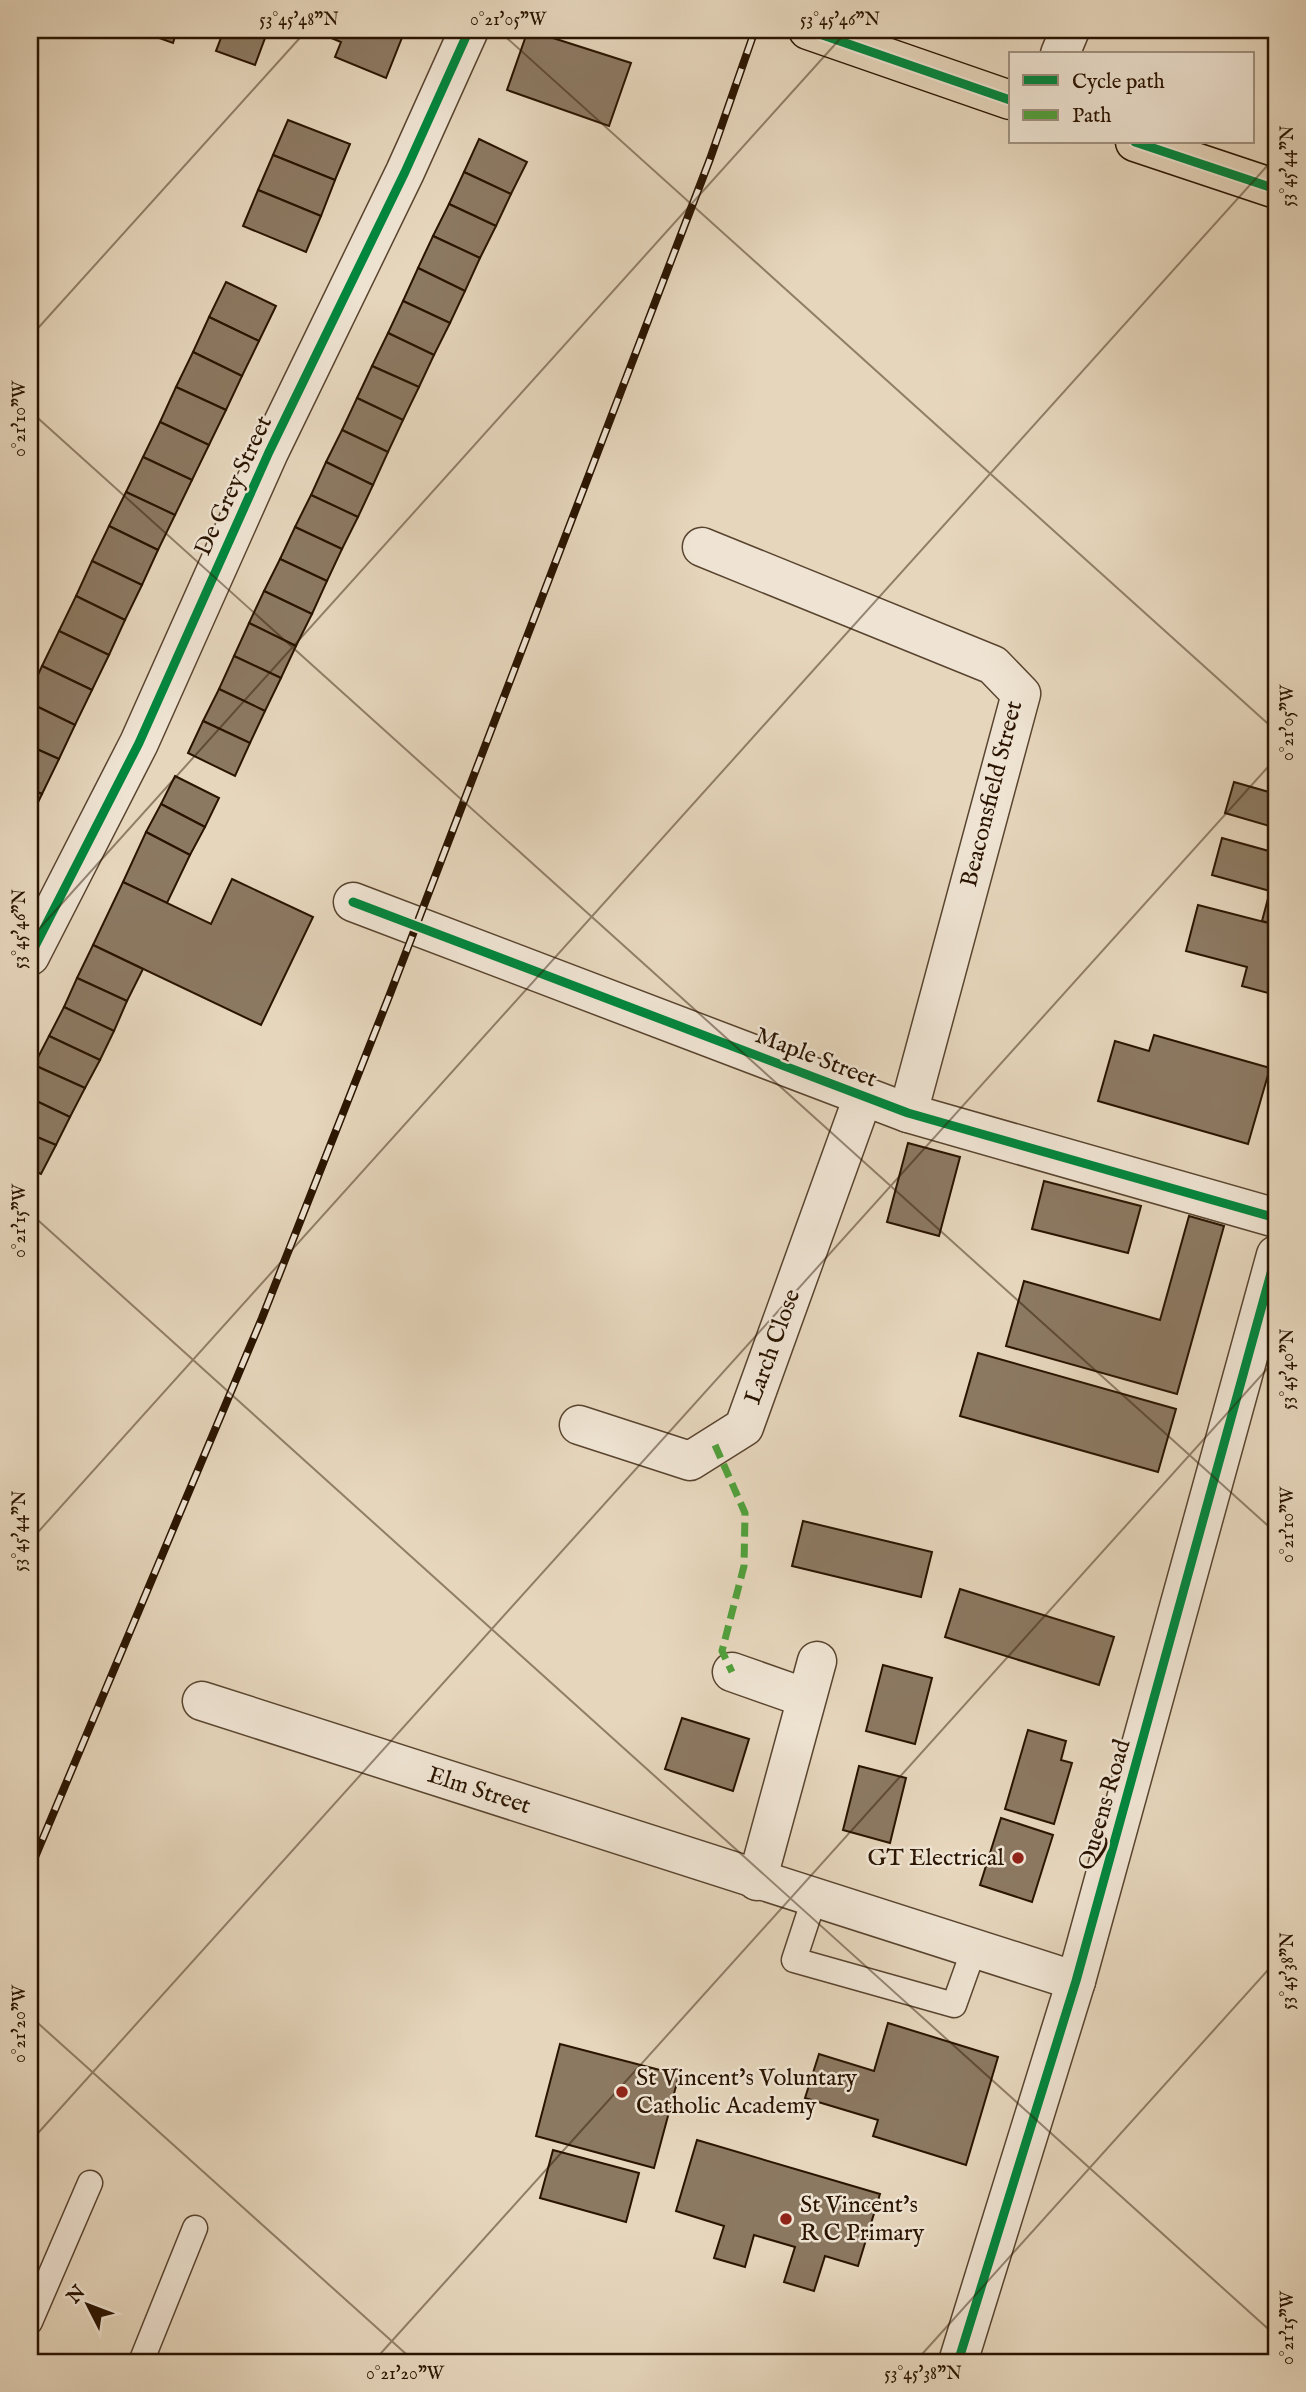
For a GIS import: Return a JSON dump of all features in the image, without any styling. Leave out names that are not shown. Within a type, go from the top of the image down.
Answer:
[{"type":"main road","points":[[808,30],[1009,100]]},
{"type":"main road","points":[[1141,144],[1276,189]]},
{"type":"street","name":"De Grey Street","points":[[30,956],[139,743],[269,452],[405,172],[469,30]]},
{"type":"street","points":[[1061,52],[1070,30]]},
{"type":"street","name":"Beaconsfield Street","points":[[702,547],[993,665],[1021,694],[908,1113]]},
{"type":"street","name":"Maple Street","points":[[353,902],[908,1113],[1276,1218]]},
{"type":"street","name":"Larch Close","points":[[579,1425],[691,1461],[744,1427],[863,1097]]},
{"type":"street","name":"Queens Road","points":[[958,2362],[1076,1981],[1276,1255]]},
{"type":"street","points":[[757,1881],[817,1661]]},
{"type":"street","points":[[732,1672],[806,1698]]},
{"type":"street","name":"Elm Street","points":[[202,1701],[1076,1981]]},
{"type":"lane","points":[[814,1899],[794,1960],[954,2005],[974,1949]]},
{"type":"lane","points":[[30,2322],[90,2183]]},
{"type":"lane","points":[[141,2362],[195,2228]]},
{"type":"building","points":[[137,30],[177,30],[173,43]]},
{"type":"building","points":[[224,30],[268,30],[255,65],[216,51]]},
{"type":"building","points":[[312,30],[405,30],[386,78],[335,57],[341,42]]},
{"type":"building","points":[[528,30],[631,63],[609,126],[507,90]]},
{"type":"building","points":[[288,120],[350,144],[335,180],[273,155]]},
{"type":"building","points":[[479,139],[527,162],[511,194],[464,172]]},
{"type":"building","points":[[273,155],[335,180],[321,216],[258,190]]},
{"type":"building","points":[[464,172],[511,194],[496,226],[449,204]]},
{"type":"building","points":[[258,190],[321,216],[306,252],[243,226]]},
{"type":"building","points":[[449,204],[496,226],[480,258],[433,236]]},
{"type":"building","points":[[433,236],[480,258],[465,291],[418,268]]},
{"type":"building","points":[[418,268],[465,291],[450,323],[403,301]]},
{"type":"building","points":[[226,282],[276,306],[259,341],[209,317]]},
{"type":"building","points":[[403,301],[450,323],[434,355],[388,333]]},
{"type":"building","points":[[209,317],[259,341],[242,376],[193,352]]},
{"type":"building","points":[[388,333],[434,355],[419,387],[372,366]]},
{"type":"building","points":[[193,352],[242,376],[226,410],[176,387]]},
{"type":"building","points":[[372,366],[419,387],[403,420],[357,398]]},
{"type":"building","points":[[176,387],[226,410],[209,445],[160,422]]},
{"type":"building","points":[[357,398],[403,420],[388,452],[342,430]]},
{"type":"building","points":[[160,422],[209,445],[192,480],[143,457]]},
{"type":"building","points":[[342,430],[388,452],[373,485],[326,462]]},
{"type":"building","points":[[143,457],[192,480],[175,515],[126,492]]},
{"type":"building","points":[[326,462],[373,485],[358,517],[311,495]]},
{"type":"building","points":[[126,492],[175,515],[158,550],[109,526]]},
{"type":"building","points":[[311,495],[358,517],[342,549],[295,527]]},
{"type":"building","points":[[109,526],[158,550],[142,585],[92,561]]},
{"type":"building","points":[[295,527],[342,549],[327,581],[280,559]]},
{"type":"building","points":[[280,559],[327,581],[312,614],[264,591]]},
{"type":"building","points":[[92,561],[142,585],[125,620],[76,596]]},
{"type":"building","points":[[264,591],[312,614],[296,646],[249,623]]},
{"type":"building","points":[[76,596],[125,620],[109,655],[59,631]]},
{"type":"building","points":[[249,623],[296,646],[281,678],[234,656]]},
{"type":"building","points":[[59,631],[109,655],[92,690],[42,666]]},
{"type":"building","points":[[234,656],[281,678],[265,711],[219,689]]},
{"type":"building","points":[[42,666],[92,690],[75,725],[30,703],[30,692]]},
{"type":"building","points":[[219,689],[265,711],[250,743],[203,721]]},
{"type":"building","points":[[30,703],[75,725],[59,759],[30,746]]},
{"type":"building","points":[[203,721],[250,743],[235,776],[188,753]]},
{"type":"building","points":[[30,746],[59,759],[42,794],[30,789]]},
{"type":"building","points":[[175,776],[219,798],[205,827],[161,804]]},
{"type":"building","points":[[1234,782],[1276,794],[1276,828],[1225,813]]},
{"type":"building","points":[[30,789],[42,794],[30,819]]},
{"type":"building","points":[[161,804],[205,827],[190,855],[146,832]]},
{"type":"building","points":[[146,832],[190,855],[167,903],[123,882]]},
{"type":"building","points":[[1222,838],[1276,853],[1276,925],[1262,921],[1270,891],[1212,875]]},
{"type":"building","points":[[232,879],[313,917],[261,1025],[93,945],[123,882],[211,924]]},
{"type":"building","points":[[1198,905],[1276,925],[1276,995],[1242,986],[1247,967],[1186,951]]},
{"type":"building","points":[[93,945],[143,969],[127,1001],[77,978]]},
{"type":"building","points":[[77,978],[127,1001],[114,1031],[64,1007]]},
{"type":"building","points":[[64,1007],[114,1031],[100,1060],[49,1036]]},
{"type":"building","points":[[1154,1035],[1270,1068],[1248,1144],[1098,1101],[1115,1041],[1149,1051]]},
{"type":"building","points":[[49,1036],[100,1060],[85,1088],[34,1065]]},
{"type":"building","points":[[34,1065],[85,1088],[70,1117],[30,1098],[30,1074]]},
{"type":"building","points":[[30,1098],[70,1117],[56,1145],[30,1134]]},
{"type":"building","points":[[30,1134],[56,1145],[41,1174],[30,1169]]},
{"type":"building","points":[[908,1143],[960,1157],[939,1236],[887,1222]]},
{"type":"building","points":[[1044,1181],[1141,1206],[1128,1253],[1032,1229]]},
{"type":"building","points":[[1189,1216],[1224,1226],[1177,1394],[1006,1346],[1024,1281],[1160,1320]]},
{"type":"building","points":[[978,1353],[1176,1409],[1158,1472],[960,1416]]},
{"type":"building","points":[[803,1521],[932,1552],[921,1597],[792,1566]]},
{"type":"building","points":[[960,1589],[1114,1637],[1099,1685],[945,1637]]},
{"type":"building","points":[[883,1665],[932,1678],[915,1744],[866,1731]]},
{"type":"building","points":[[682,1718],[749,1739],[733,1791],[665,1769]]},
{"type":"building","points":[[1028,1730],[1066,1741],[1061,1760],[1072,1763],[1054,1824],[1005,1809]]},
{"type":"building","points":[[859,1766],[906,1778],[890,1843],[843,1830]]},
{"type":"building","points":[[1001,1818],[1053,1835],[1032,1902],[980,1885]]},
{"type":"building","points":[[888,2023],[998,2057],[966,2165],[873,2136],[878,2120],[805,2098],[819,2054],[874,2071]]},
{"type":"building","points":[[560,2044],[679,2075],[654,2168],[536,2136]]},
{"type":"building","name":"St Vincent's R C Primary","points":[[697,2140],[880,2194],[858,2266],[825,2256],[814,2291],[784,2282],[795,2247],[754,2235],[745,2267],[714,2258],[724,2226],[676,2211]]},
{"type":"building","points":[[553,2150],[639,2173],[626,2222],[540,2198]]},
{"type":"railway","points":[[30,1869],[262,1318],[390,994],[710,159],[755,30]]},
{"type":"marked path","points":[[715,1445],[745,1513],[744,1566],[722,1651],[732,1672]]},
{"type":"cycle path","points":[[30,956],[139,743],[269,452],[405,172],[469,30]]},
{"type":"cycle path","points":[[808,30],[1009,100]]},
{"type":"cycle path","points":[[1141,144],[1276,189]]},
{"type":"cycle path","points":[[353,902],[908,1113],[1276,1218]]},
{"type":"cycle path","points":[[958,2362],[1076,1981],[1276,1255]]},
{"type":"place","name":"GT Electrical","points":[[1018,1858]]},
{"type":"place","name":"St Vincent's Voluntary Catholic Academy","points":[[622,2092]]},
{"type":"place","name":"St Vincent's R C Primary","points":[[786,2219]]}]
